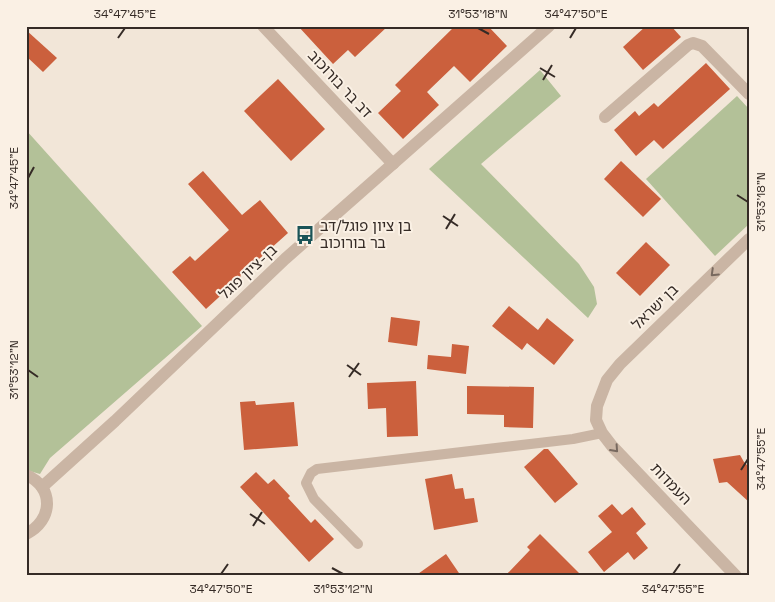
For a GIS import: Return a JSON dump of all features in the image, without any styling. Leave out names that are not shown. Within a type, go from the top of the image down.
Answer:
[{"type":"street","name":"דב בר בורוכוב","points":[[263,26],[393,164]]},
{"type":"street","name":"בן-ציון פוגל","points":[[42,487],[115,421],[285,259],[549,26]]},
{"type":"street","points":[[605,117],[688,45],[693,43],[707,50],[749,94]]},
{"type":"street","name":"בן ישראל","points":[[597,406],[607,380],[620,364],[749,239]]},
{"type":"street","name":"העמדות","points":[[597,406],[596,420],[612,446],[736,576]]},
{"type":"street","points":[[26,475],[35,479],[42,487],[47,502],[45,517],[35,529],[26,534]]},
{"type":"lane","points":[[358,544],[314,499],[306,483],[311,473],[316,469],[573,440],[602,432]]},
{"type":"green space","points":[[540,70],[561,96],[481,164],[579,264],[594,287],[597,304],[588,318],[429,169]]},
{"type":"green space","points":[[737,96],[749,109],[749,224],[715,256],[646,179]]},
{"type":"green space","points":[[26,130],[202,326],[50,458],[40,474],[26,470]]},
{"type":"building","points":[[298,26],[388,26],[355,57],[348,50],[333,64]]},
{"type":"building","points":[[455,26],[488,26],[507,46],[470,82],[454,66],[427,92],[439,105],[403,139],[378,113],[401,91],[395,85]]},
{"type":"building","points":[[646,26],[671,26],[681,37],[643,70],[623,47]]},
{"type":"building","points":[[26,30],[57,58],[43,72],[26,56]]},
{"type":"building","points":[[706,63],[730,89],[663,149],[654,140],[636,156],[614,130],[635,111],[639,116],[654,103],[658,107]]},
{"type":"building","points":[[278,79],[325,129],[291,161],[244,111]]},
{"type":"building","points":[[621,161],[661,199],[643,217],[604,179]]},
{"type":"building","points":[[203,171],[242,215],[260,200],[288,233],[206,309],[172,272],[190,256],[195,261],[229,230],[188,184]]},
{"type":"building","points":[[646,242],[670,265],[640,296],[616,273]]},
{"type":"building","points":[[509,306],[538,330],[547,318],[574,340],[554,365],[527,343],[522,350],[492,326]]},
{"type":"building","points":[[391,317],[420,321],[417,346],[388,342]]},
{"type":"building","points":[[452,344],[469,346],[466,374],[427,369],[428,355],[451,357]]},
{"type":"building","points":[[416,381],[418,436],[387,437],[386,408],[368,409],[367,383]]},
{"type":"building","points":[[467,386],[534,387],[533,428],[504,427],[504,415],[467,414]]},
{"type":"building","points":[[255,401],[256,405],[294,402],[298,446],[244,450],[240,402]]},
{"type":"building","points":[[544,449],[548,449],[578,484],[555,503],[524,467]]},
{"type":"building","points":[[740,455],[749,467],[749,502],[727,482],[719,483],[713,459]]},
{"type":"building","points":[[256,472],[268,484],[274,479],[290,496],[288,498],[311,523],[315,519],[334,539],[309,562],[240,487]]},
{"type":"building","points":[[452,474],[455,489],[463,488],[465,499],[474,498],[478,522],[434,530],[425,479]]},
{"type":"building","points":[[612,504],[622,515],[632,507],[646,524],[636,533],[648,548],[634,560],[628,552],[604,572],[588,552],[612,532],[598,516]]},
{"type":"building","points":[[540,534],[582,576],[505,576],[530,550],[527,547]]},
{"type":"building","points":[[446,554],[461,576],[415,576]]},
{"type":"place","name":"בן ציון פוגל/דב בר בורוכוב","points":[[305,235]]}]
